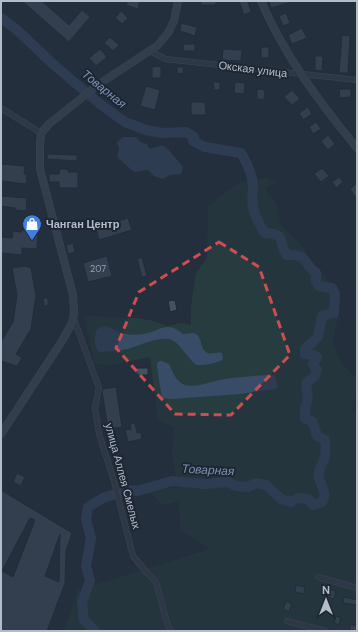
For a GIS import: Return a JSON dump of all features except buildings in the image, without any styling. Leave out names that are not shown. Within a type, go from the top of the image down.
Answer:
[{"type":"main road","points":[[41,133],[48,124],[124,66],[157,46],[168,33],[174,21],[178,1]]},
{"type":"main road","points":[[261,1],[301,75],[357,148]]},
{"type":"main road","name":"улица Аллея Смелых","points":[[1,434],[62,341],[73,321],[73,295],[40,169],[41,133]]},
{"type":"street","name":"Окская улица","points":[[150,51],[165,59],[357,80]]},
{"type":"street","points":[[1,108],[41,133]]},
{"type":"street","name":"улица Аллея Смелых","points":[[73,321],[75,322],[99,388],[95,408],[99,434],[114,481],[133,556],[156,582],[167,623],[171,631]]},
{"type":"street","points":[[318,577],[357,588]]},
{"type":"street","points":[[287,621],[325,631]]},
{"type":"highlighted area","points":[[219,242],[259,267],[290,355],[231,415],[175,414],[116,348],[139,292]]},
{"type":"green space","points":[[266,178],[276,183],[264,188],[276,203],[280,224],[302,246],[312,265],[320,270],[327,280],[333,295],[338,318],[332,342],[342,364],[357,379],[353,411],[357,414],[357,631],[64,631],[78,590],[210,549],[181,530],[178,501],[163,505],[147,490],[178,487],[172,455],[174,427],[158,420],[150,357],[107,366],[94,363],[84,316],[137,318],[154,321],[167,326],[181,323],[191,325],[191,306],[196,273],[207,258],[208,206],[240,182]]},
{"type":"water","points":[[123,137],[136,137],[140,142],[147,144],[149,149],[163,145],[183,167],[181,174],[170,175],[163,179],[154,176],[148,170],[134,172],[117,157],[119,149],[117,142]]},
{"type":"water","points":[[103,326],[110,327],[120,333],[137,335],[167,327],[177,330],[183,334],[194,333],[199,337],[202,347],[206,352],[209,354],[222,353],[223,359],[214,363],[196,365],[178,344],[167,339],[156,340],[124,350],[99,352],[95,344],[95,335],[97,329]]},
{"type":"water","points":[[159,361],[169,364],[177,379],[182,384],[189,386],[225,379],[274,375],[278,386],[275,389],[240,394],[172,399],[162,398],[157,367],[157,363]]},
{"type":"waterway","name":"Товарная","points":[[1,18],[16,29],[54,65],[100,104],[125,122],[146,130],[163,133],[186,132],[194,137],[193,141],[205,147],[241,153],[252,176],[252,202],[254,211],[265,233],[274,234],[280,237],[287,255],[302,257],[316,273],[316,281],[319,286],[332,288],[335,294],[334,313],[322,316],[318,337],[305,349],[305,354],[317,357],[313,365],[317,370],[315,376],[306,383],[308,399],[305,408],[305,418],[313,422],[317,436],[325,440],[325,454],[319,473],[319,478],[324,493],[324,499],[322,502],[313,505],[308,499],[298,498],[291,502],[281,499],[266,485],[256,483],[248,487],[236,486],[228,482],[205,484],[172,481],[137,491],[128,490],[120,493]]},
{"type":"waterway","name":"Товарная","points":[[95,631],[84,620],[82,602],[90,581],[86,566],[91,538],[86,519],[88,507],[103,498],[112,495]]},
{"type":"place","name":"Чанган Центр","points":[[32,241]]}]
